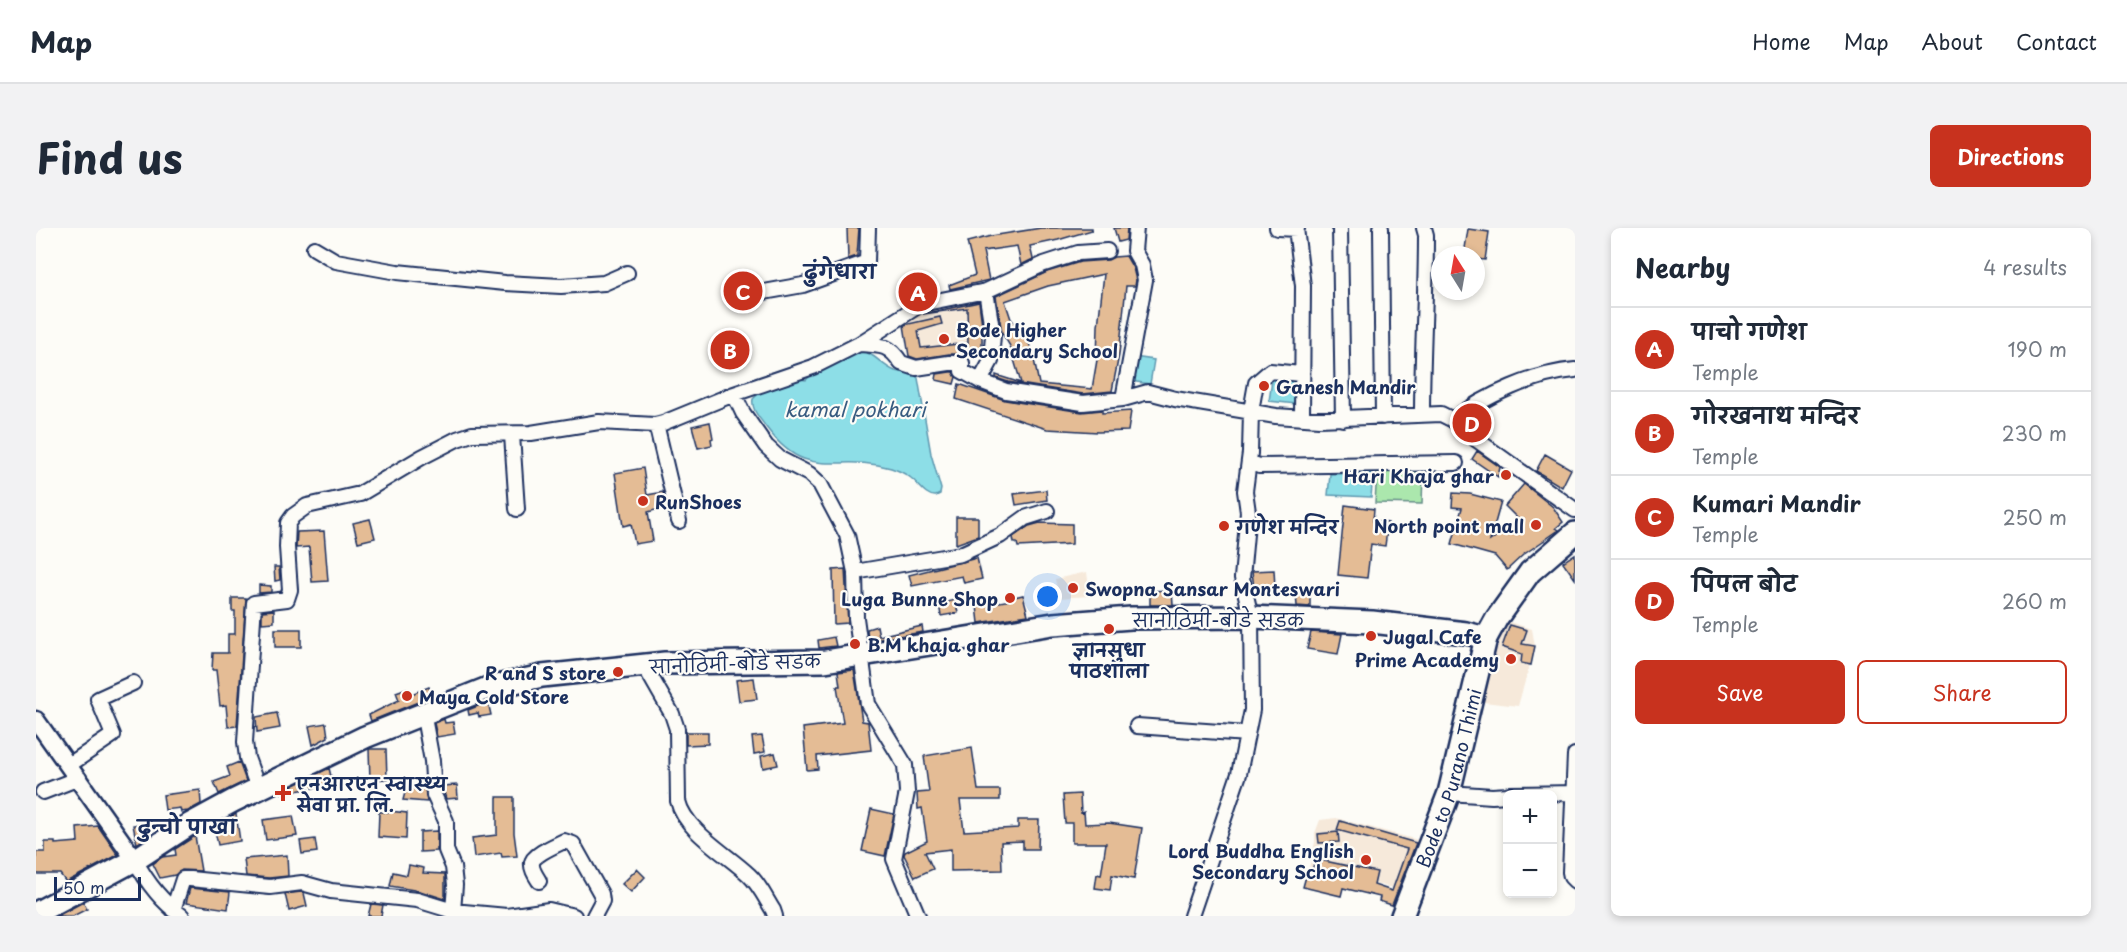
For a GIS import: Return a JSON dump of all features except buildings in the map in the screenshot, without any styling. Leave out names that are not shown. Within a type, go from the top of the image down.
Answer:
[{"type":"main road","name":"Bode to Purano Thimi","points":[[1408,913],[1449,793],[1486,638],[1497,618],[1530,572],[1574,536]]},
{"type":"main road","name":"सानोठिमी-बोडे सडक","points":[[36,913],[135,860],[187,826],[258,788],[365,736],[488,688],[542,676],[665,663],[825,661],[1053,624],[1131,618],[1251,617],[1372,622],[1466,633],[1486,638]]},
{"type":"street","points":[[748,295],[803,285],[867,262],[868,228]]},
{"type":"street","points":[[1123,399],[1145,280],[1142,266],[1134,251],[1136,228]]},
{"type":"street","points":[[1277,228],[1297,229],[1303,286],[1302,418]]},
{"type":"street","points":[[1340,228],[1343,419]]},
{"type":"street","points":[[1381,228],[1383,417]]},
{"type":"street","points":[[1422,415],[1422,355],[1426,295],[1424,228]]},
{"type":"street","points":[[314,248],[336,261],[346,263],[397,272],[505,283],[561,286],[604,283],[627,273]]},
{"type":"street","points":[[258,788],[247,758],[245,742],[254,603],[287,599],[290,590],[288,524],[293,516],[307,506],[360,494],[457,439],[472,434],[512,435],[599,422],[655,425],[734,394],[813,367],[859,344],[921,304],[986,291],[1044,264],[1078,253],[1107,251]]},
{"type":"street","points":[[980,381],[991,361],[993,343],[986,291]]},
{"type":"street","points":[[859,344],[877,344],[893,351],[902,363],[916,368],[962,363],[962,371],[1006,391],[1083,403],[1123,399],[1148,392],[1175,399],[1276,416],[1302,418],[1343,419],[1441,414],[1453,420],[1477,440],[1575,510]]},
{"type":"street","points":[[1453,420],[1464,411],[1515,386],[1575,370]]},
{"type":"street","points":[[1191,916],[1239,774],[1252,711],[1251,617],[1242,578],[1248,512],[1245,491],[1249,462],[1251,411],[1256,383],[1270,371],[1301,374]]},
{"type":"street","points":[[734,394],[743,413],[766,446],[780,459],[809,474],[820,484],[847,535],[855,572],[856,618],[868,704],[905,765],[907,792],[894,859],[918,916]]},
{"type":"street","points":[[655,425],[679,521]]},
{"type":"street","points":[[512,435],[518,509]]},
{"type":"street","points":[[1249,462],[1259,466],[1456,463]]},
{"type":"street","points":[[855,572],[962,554],[1000,536],[1025,518],[1047,512]]},
{"type":"street","points":[[644,665],[672,714],[677,729],[678,801],[681,812],[690,825],[751,877],[775,916]]},
{"type":"street","points":[[43,792],[74,772],[113,735],[98,699],[133,683]]},
{"type":"street","points":[[423,712],[432,761],[434,795],[446,821],[446,850],[453,867],[455,885],[453,911]]},
{"type":"street","points":[[36,720],[135,860],[144,877],[177,913]]},
{"type":"street","points":[[1137,726],[1248,734]]},
{"type":"street","points":[[1575,755],[1570,872],[1575,881]]},
{"type":"street","points":[[1449,793],[1503,795]]},
{"type":"street","points":[[1557,794],[1574,793]]},
{"type":"street","points":[[539,881],[533,870],[534,857],[564,841],[573,844],[601,894],[602,901],[594,916]]},
{"type":"street","points":[[177,913],[183,879],[190,879],[270,887],[302,883],[331,891],[417,900],[453,911],[507,916],[549,910],[574,916]]},
{"type":"shaded area","name":"Bode Higher Secondary School","points":[[980,294],[982,354],[910,361],[904,324],[922,305]]},
{"type":"shaded area","name":"Swopna Sansar Monteswari","points":[[1087,572],[1090,596],[1059,598],[1055,579]]},
{"type":"shaded area","name":"Prime Academy","points":[[1506,621],[1532,629],[1535,646],[1518,706],[1475,701],[1491,652]]},
{"type":"shaded area","name":"Lord Buddha English Secondary School","points":[[1336,818],[1429,843],[1409,892],[1309,868],[1315,833],[1320,820]]},
{"type":"green space","points":[[1423,470],[1422,504],[1375,503],[1377,471]]},
{"type":"water","name":"kamal pokhari","points":[[858,351],[869,353],[895,371],[910,373],[918,378],[931,454],[941,489],[940,494],[932,496],[909,477],[891,468],[872,464],[824,463],[810,461],[796,455],[781,444],[756,414],[753,399],[758,394],[793,378],[806,380],[811,375],[812,369]]},
{"type":"water","points":[[1134,357],[1154,360],[1150,384],[1130,381]]},
{"type":"water","points":[[1273,374],[1298,377],[1296,404],[1269,401]]},
{"type":"water","points":[[1373,473],[1371,497],[1328,495],[1330,474]]},
{"type":"place","name":"Kumari Mandir","points":[[743,291]]},
{"type":"place","name":"पाचो गणेश","points":[[918,292]]},
{"type":"place","name":"Bode Higher Secondary School","points":[[944,339]]},
{"type":"place","name":"गोरखनाथ मन्दिर","points":[[730,350]]},
{"type":"place","name":"Ganesh Mandir","points":[[1264,386]]},
{"type":"place","name":"पिपल बोट","points":[[1472,423]]},
{"type":"place","name":"Hari Khaja ghar","points":[[1506,475]]},
{"type":"place","name":"RunShoes","points":[[643,501]]},
{"type":"place","name":"North point mall","points":[[1536,525]]},
{"type":"place","name":"गणेश मन्दिर","points":[[1224,526]]},
{"type":"place","name":"Swopna Sansar Monteswari","points":[[1073,588]]},
{"type":"place","name":"Luga Bunne Shop","points":[[1010,598]]},
{"type":"place","name":"ज्ञानसुधा पाठशाला","points":[[1109,629]]},
{"type":"place","name":"Jugal Cafe","points":[[1371,636]]},
{"type":"place","name":"B.M khaja ghar","points":[[855,644]]},
{"type":"place","name":"Prime Academy","points":[[1511,659]]},
{"type":"place","name":"R and S store","points":[[618,672]]},
{"type":"place","name":"Maya Cold Store","points":[[407,696]]},
{"type":"place","name":"एनआरएन स्वास्थ्य सेवा प्रा. लि.","points":[[283,793]]},
{"type":"place","name":"Lord Buddha English Secondary School","points":[[1366,860]]},
{"type":"district","name":"ढुंगेधारा","points":[[840,271]]},
{"type":"district","name":"ढुन्चो पाखा","points":[[187,826]]}]
